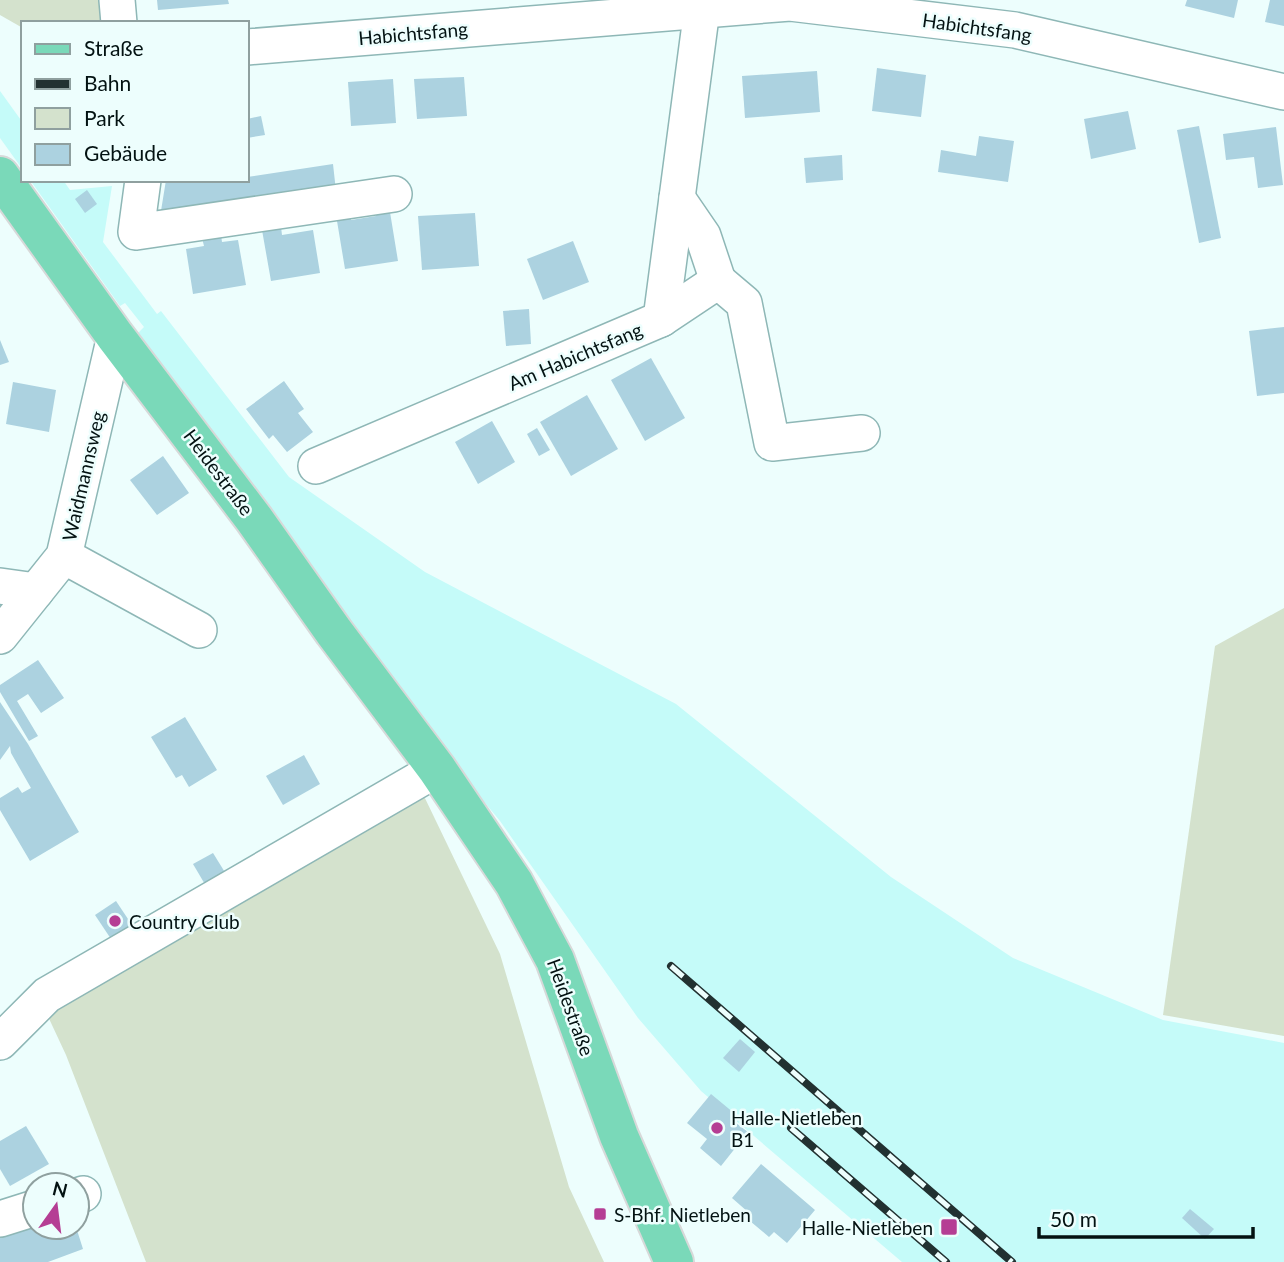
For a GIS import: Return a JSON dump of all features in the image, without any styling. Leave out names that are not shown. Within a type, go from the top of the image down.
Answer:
[{"type":"main road","name":"Heidestraße","points":[[0,176],[115,336],[254,519],[334,632],[437,769],[514,883],[555,960],[619,1136],[674,1262]]},
{"type":"street","points":[[117,0],[119,21]]},
{"type":"street","name":"Habichtsfang","points":[[248,47],[790,2],[1015,30],[1284,92]]},
{"type":"street","name":"Am Habichtsfang","points":[[316,466],[661,319],[702,9]]},
{"type":"street","points":[[143,182],[136,232],[394,194]]},
{"type":"street","points":[[677,198],[703,236],[718,281],[744,303],[772,443],[862,433]]},
{"type":"street","points":[[661,319],[718,281]]},
{"type":"street","name":"Waidmannsweg","points":[[0,636],[64,556],[115,336]]},
{"type":"street","points":[[64,556],[199,630]]},
{"type":"street","points":[[0,586],[36,591]]},
{"type":"street","points":[[0,1042],[47,995],[437,769]]},
{"type":"street","points":[[0,1219],[21,1212]]},
{"type":"shaded area","points":[[0,91],[21,120],[21,167],[0,138]]},
{"type":"shaded area","points":[[31,182],[64,182],[70,190],[112,186],[103,242],[157,314],[161,311],[289,477],[425,572],[676,704],[891,877],[1013,958],[1163,1020],[1284,1043],[1284,1262],[902,1262],[701,1091],[638,1018],[500,821],[429,735],[138,333],[144,327],[125,303],[120,306]]},
{"type":"green space","points":[[0,0],[103,0],[103,21],[21,21],[21,27],[0,15]]},
{"type":"green space","points":[[1284,608],[1284,1036],[1163,1015],[1215,646]]},
{"type":"green space","points":[[422,792],[500,954],[569,1187],[604,1262],[146,1262],[66,1055],[45,1010]]},
{"type":"building","points":[[157,0],[228,0],[229,4],[158,10]]},
{"type":"building","points":[[1187,0],[1238,0],[1234,18],[1185,6]]},
{"type":"building","points":[[1270,0],[1284,0],[1284,26],[1265,22]]},
{"type":"building","points":[[877,68],[926,75],[921,117],[872,111]]},
{"type":"building","points":[[817,71],[820,112],[745,118],[742,76]]},
{"type":"building","points":[[464,77],[467,116],[417,119],[414,79]]},
{"type":"building","points":[[393,79],[396,123],[351,126],[348,82]]},
{"type":"building","points":[[1128,111],[1136,149],[1091,159],[1084,119]]},
{"type":"building","points":[[261,116],[265,135],[248,138],[248,119]]},
{"type":"building","points":[[1199,126],[1221,238],[1199,243],[1177,130]]},
{"type":"building","points":[[1276,127],[1283,185],[1258,188],[1254,157],[1226,160],[1223,134]]},
{"type":"building","points":[[979,136],[1014,141],[1008,182],[938,172],[941,150],[976,156]]},
{"type":"building","points":[[842,155],[843,180],[806,183],[804,158]]},
{"type":"building","points":[[333,164],[336,191],[160,217],[166,182],[248,182],[248,177]]},
{"type":"building","points":[[87,190],[97,204],[85,213],[75,199]]},
{"type":"building","points":[[389,206],[398,261],[345,269],[336,215],[350,213],[351,220],[376,216],[375,209]]},
{"type":"building","points":[[475,213],[479,266],[422,270],[418,216]]},
{"type":"building","points":[[281,227],[282,235],[313,230],[320,273],[271,281],[262,230]]},
{"type":"building","points":[[221,235],[222,242],[238,240],[246,285],[193,294],[186,249],[204,246],[202,238]]},
{"type":"building","points":[[573,241],[589,282],[543,300],[527,259]]},
{"type":"building","points":[[529,309],[531,344],[506,346],[503,311]]},
{"type":"building","points":[[1284,327],[1284,393],[1257,396],[1249,331]]},
{"type":"building","points":[[0,340],[9,362],[0,365]]},
{"type":"building","points":[[651,358],[685,418],[645,441],[611,380]]},
{"type":"building","points":[[284,381],[304,409],[298,413],[313,432],[287,452],[273,435],[269,439],[246,409]]},
{"type":"building","points":[[13,382],[56,390],[49,432],[6,424]]},
{"type":"building","points":[[587,395],[618,449],[571,476],[540,422]]},
{"type":"building","points":[[492,421],[515,462],[478,484],[455,442]]},
{"type":"building","points":[[537,428],[550,450],[539,456],[527,434]]},
{"type":"building","points":[[163,456],[189,493],[157,515],[130,480]]},
{"type":"building","points":[[38,660],[64,698],[41,713],[28,694],[17,701],[38,736],[29,741],[0,692],[0,685]]},
{"type":"building","points":[[0,702],[28,744],[79,832],[30,861],[0,810],[0,798],[18,787],[22,793],[31,788],[11,753],[10,746],[0,760]]},
{"type":"building","points":[[185,717],[217,770],[189,787],[182,775],[176,778],[151,737]]},
{"type":"building","points":[[304,755],[320,784],[283,805],[266,776]]},
{"type":"building","points":[[213,853],[226,874],[206,886],[193,864]]},
{"type":"building","name":"Country Club","points":[[116,901],[134,928],[113,942],[95,915]]},
{"type":"building","points":[[740,1039],[755,1052],[739,1072],[723,1058]]},
{"type":"building","name":"Halle-Nietleben B1","points":[[711,1094],[740,1118],[736,1123],[748,1132],[721,1166],[700,1148],[707,1139],[687,1123]]},
{"type":"building","points":[[26,1126],[49,1164],[37,1171],[21,1171],[21,1180],[10,1186],[0,1169],[0,1141]]},
{"type":"building","points":[[761,1164],[815,1210],[787,1243],[774,1232],[769,1237],[744,1216],[748,1212],[732,1198]]},
{"type":"building","points":[[1190,1209],[1214,1229],[1205,1239],[1182,1218]]},
{"type":"building","points":[[21,1225],[21,1241],[80,1241],[83,1249],[48,1262],[0,1262],[0,1233]]},
{"type":"railway","points":[[671,966],[1012,1262]]},
{"type":"railway","points":[[791,1128],[946,1262]]},
{"type":"place","name":"Country Club","points":[[115,921]]},
{"type":"place","name":"Halle-Nietleben B1","points":[[717,1128]]},
{"type":"place","name":"S-Bhf. Nietleben","points":[[600,1214]]},
{"type":"place","name":"Halle-Nietleben","points":[[949,1227]]}]
